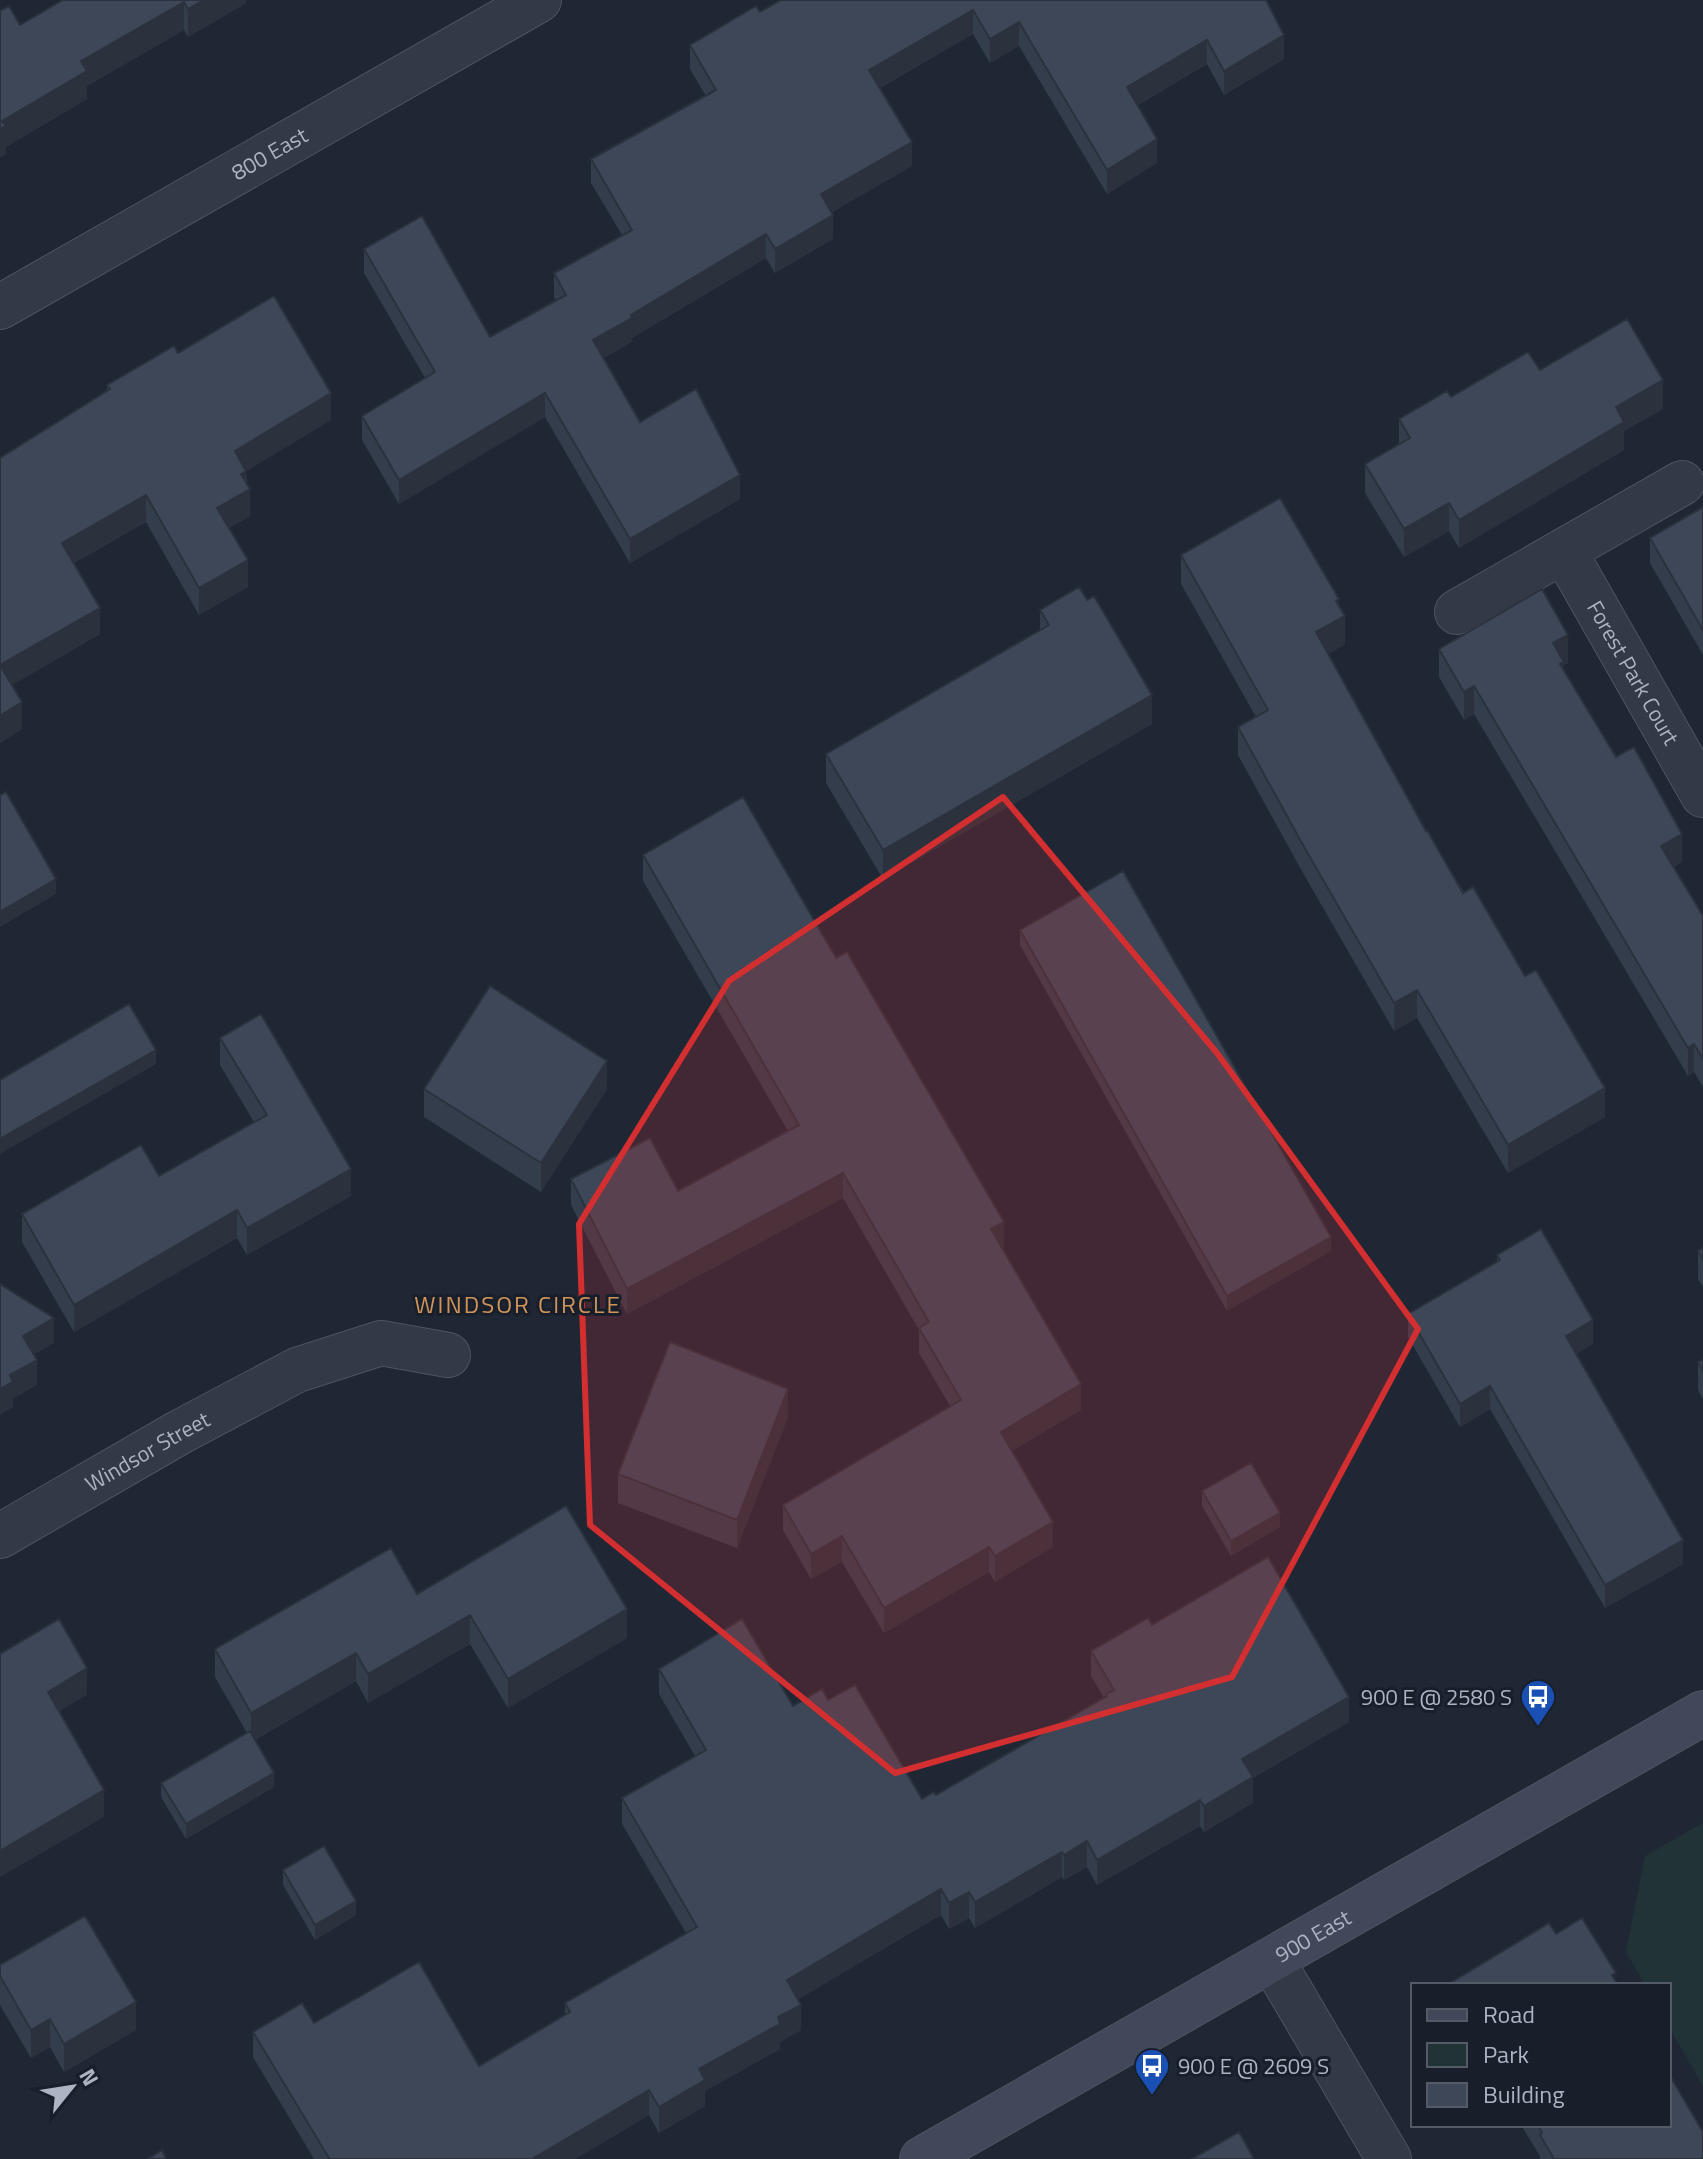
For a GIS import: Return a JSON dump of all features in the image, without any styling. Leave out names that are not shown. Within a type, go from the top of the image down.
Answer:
[{"type":"street","name":"800 East","points":[[0,307],[539,0]]},
{"type":"street","points":[[1457,612],[1682,483]]},
{"type":"street","name":"Forest Park Court","points":[[1564,551],[1703,795]]},
{"type":"street","name":"Windsor Street","points":[[0,1536],[180,1432],[297,1370],[381,1343],[448,1355]]},
{"type":"street","name":"900 East","points":[[922,2159],[1703,1713]]},
{"type":"street","points":[[1272,1960],[1389,2159]]},
{"type":"highlighted area","points":[[1003,797],[1217,1053],[1418,1329],[1232,1677],[895,1773],[590,1525],[579,1224],[729,981]]},
{"type":"green space","points":[[1703,1823],[1703,2086],[1671,2030],[1671,1983],[1644,1983],[1626,1952],[1645,1856]]},
{"type":"building","points":[[63,0],[204,0],[188,9],[184,2],[81,61],[87,71],[2,121],[6,126],[0,129],[0,11],[9,6],[20,25]]},
{"type":"building","points":[[781,0],[1266,0],[1284,35],[1224,71],[1207,40],[1127,87],[1157,139],[1107,170],[1019,22],[990,39],[973,10],[869,70],[912,142],[821,194],[833,215],[775,249],[766,234],[593,340],[640,422],[696,389],[740,475],[630,539],[545,393],[399,480],[362,416],[435,372],[364,249],[422,216],[490,337],[566,295],[554,273],[632,230],[591,159],[716,90],[690,45],[756,6],[760,12]]},
{"type":"building","points":[[274,296],[331,393],[235,451],[246,471],[241,474],[250,489],[217,508],[248,560],[199,588],[146,495],[62,543],[100,608],[0,665],[0,458],[110,389],[107,385],[174,346],[178,353]]},
{"type":"building","points":[[1627,319],[1663,380],[1616,407],[1624,422],[1459,520],[1449,503],[1404,529],[1365,464],[1410,438],[1399,419],[1447,391],[1451,397],[1528,352],[1540,370]]},
{"type":"building","points":[[1280,498],[1339,599],[1336,601],[1345,616],[1316,632],[1463,893],[1473,887],[1525,976],[1536,970],[1605,1088],[1508,1145],[1417,990],[1394,1003],[1238,727],[1268,710],[1181,555]]},
{"type":"building","points":[[1703,507],[1703,630],[1650,538]]},
{"type":"building","points":[[1079,587],[1087,600],[1094,596],[1152,695],[883,850],[826,754],[1049,625],[1040,610]]},
{"type":"building","points":[[1542,589],[1568,635],[1553,643],[1564,662],[1560,664],[1616,757],[1634,747],[1682,834],[1661,846],[1703,916],[1703,1059],[1694,1044],[1688,1048],[1474,686],[1464,692],[1439,649]]},
{"type":"building","points":[[0,665],[22,702],[0,716]]},
{"type":"building","points":[[6,792],[56,879],[0,912],[0,795]]},
{"type":"building","points":[[743,797],[836,958],[847,952],[1004,1222],[991,1229],[1081,1384],[1001,1432],[1053,1522],[995,1556],[989,1547],[884,1608],[842,1536],[811,1554],[783,1505],[961,1400],[919,1328],[929,1322],[843,1173],[627,1289],[571,1179],[650,1138],[678,1191],[799,1125],[643,855]]},
{"type":"building","points":[[1123,871],[1331,1237],[1227,1296],[1020,930]]},
{"type":"building","points":[[490,986],[607,1061],[541,1163],[424,1089]]},
{"type":"building","points":[[129,1004],[156,1050],[0,1139],[0,1080]]},
{"type":"building","points":[[261,1014],[351,1169],[247,1228],[237,1210],[74,1305],[22,1214],[141,1145],[159,1176],[267,1115],[220,1038]]},
{"type":"building","points":[[1541,1229],[1593,1320],[1566,1336],[1683,1540],[1605,1585],[1490,1386],[1460,1404],[1408,1314],[1500,1260],[1497,1255]]},
{"type":"building","points":[[0,1284],[54,1318],[23,1336],[37,1360],[10,1375],[13,1382],[0,1389]]},
{"type":"building","points":[[670,1342],[788,1389],[737,1520],[618,1474]]},
{"type":"building","points":[[1251,1463],[1280,1513],[1231,1541],[1202,1491]]},
{"type":"building","points":[[566,1506],[627,1609],[508,1679],[470,1615],[368,1674],[356,1653],[251,1713],[215,1649],[391,1548],[417,1594]]},
{"type":"building","points":[[1268,1557],[1349,1697],[1242,1759],[1253,1777],[1204,1806],[1200,1800],[1097,1860],[1087,1841],[975,1902],[969,1892],[949,1903],[941,1889],[787,1980],[801,2005],[778,2017],[780,2024],[699,2069],[705,2080],[659,2107],[649,2090],[532,2159],[327,2159],[253,2032],[302,2003],[314,2023],[419,1962],[479,2066],[570,2012],[565,2003],[697,1927],[622,1798],[706,1750],[659,1669],[742,1619],[793,1706],[822,1689],[828,1700],[855,1685],[922,1799],[934,1792],[936,1795],[1114,1690],[1091,1651],[1148,1618],[1152,1625]]},
{"type":"building","points":[[59,1619],[87,1668],[48,1692],[104,1790],[0,1851],[0,1654]]},
{"type":"building","points":[[250,1731],[274,1773],[186,1824],[161,1783]]},
{"type":"building","points":[[324,1846],[356,1901],[315,1925],[283,1870]]},
{"type":"building","points":[[85,1916],[136,2002],[64,2044],[50,2019],[31,2030],[0,1976],[0,1965]]},
{"type":"building","points":[[1582,1918],[1616,1973],[1612,1975],[1617,1983],[1452,1983],[1549,1923],[1556,1934]]},
{"type":"building","points":[[1671,2077],[1703,2132],[1703,2159],[1554,2159],[1540,2135],[1539,2127],[1671,2127]]},
{"type":"building","points":[[1239,2132],[1254,2159],[1192,2159]]},
{"type":"building","points":[[162,2150],[166,2159],[148,2159]]},
{"type":"place","name":"900 E @ 2580 S","points":[[1538,1728]]},
{"type":"place","name":"900 E @ 2609 S","points":[[1152,2097]]},
{"type":"district","name":"WINDSOR CIRCLE","points":[[518,1304]]}]
